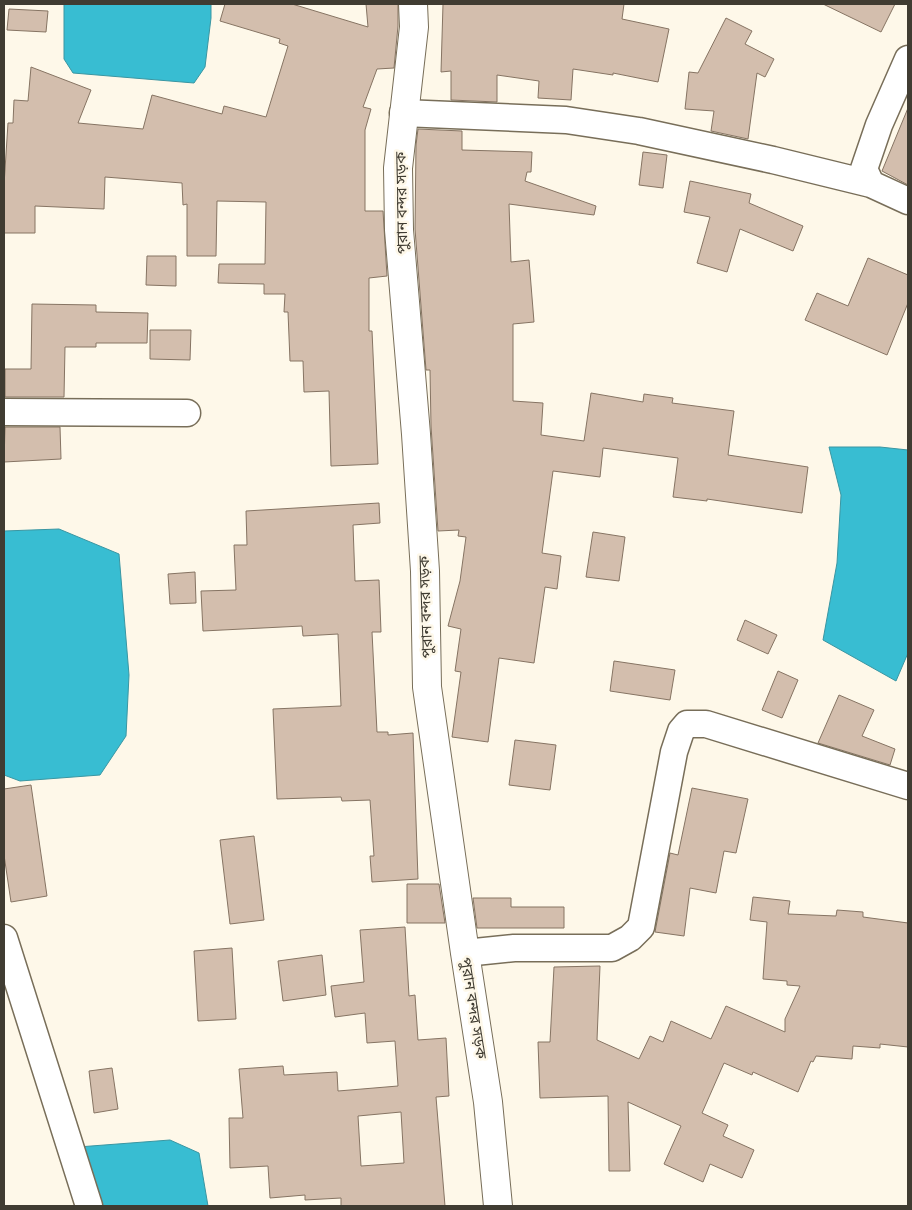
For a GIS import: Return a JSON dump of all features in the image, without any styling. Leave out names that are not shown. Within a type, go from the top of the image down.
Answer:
[{"type":"street","name":"পুরান বন্দর সড়ক","points":[[413,4],[414,27],[398,168],[399,230],[425,571],[427,687],[488,1102],[498,1206]]},
{"type":"street","points":[[871,184],[864,169],[880,124],[908,59]]},
{"type":"street","points":[[403,113],[556,119],[612,126],[772,160],[871,184],[908,201]]},
{"type":"street","points":[[4,412],[187,413]]},
{"type":"street","points":[[465,953],[514,948],[612,948],[630,938],[641,927],[674,752],[681,731],[687,724],[706,724],[908,786]]},
{"type":"street","points":[[4,938],[89,1206]]},
{"type":"water","points":[[64,4],[211,4],[205,67],[194,83],[73,73],[64,59]]},
{"type":"water","points":[[829,447],[880,447],[908,450],[908,653],[896,681],[823,640],[837,563],[841,495]]},
{"type":"water","points":[[59,529],[119,554],[129,675],[126,736],[100,775],[20,781],[4,775],[4,531]]},
{"type":"water","points":[[170,1140],[199,1153],[208,1206],[100,1206],[78,1147]]},
{"type":"building","points":[[225,4],[292,4],[368,27],[366,4],[398,4],[394,68],[377,69],[363,107],[371,109],[365,130],[365,211],[383,211],[387,276],[369,278],[369,331],[372,331],[378,464],[331,466],[329,391],[304,392],[303,361],[290,361],[288,312],[284,312],[285,294],[264,294],[264,284],[218,283],[219,264],[265,264],[266,202],[217,201],[216,256],[187,256],[187,204],[183,205],[182,183],[105,177],[104,209],[35,206],[35,233],[4,233],[4,185],[8,123],[13,123],[14,100],[28,101],[31,67],[91,90],[78,123],[143,129],[152,95],[222,114],[224,106],[266,117],[288,46],[279,43],[280,39],[220,21]]},
{"type":"building","points":[[443,4],[624,4],[622,19],[669,29],[658,82],[613,73],[613,75],[573,69],[571,100],[538,98],[539,81],[497,75],[497,102],[451,100],[451,71],[441,72]]},
{"type":"building","points":[[823,4],[895,4],[881,32]]},
{"type":"building","points":[[9,9],[48,11],[46,32],[7,30]]},
{"type":"building","points":[[726,18],[752,31],[745,44],[774,59],[765,77],[757,73],[748,139],[711,131],[714,111],[685,109],[689,72],[698,73]]},
{"type":"building","points":[[908,108],[908,185],[882,171]]},
{"type":"building","points":[[418,129],[462,131],[462,150],[532,152],[531,172],[527,172],[525,181],[596,206],[594,215],[509,204],[511,262],[529,260],[534,322],[513,324],[513,401],[543,403],[541,435],[584,441],[591,393],[643,402],[644,394],[673,398],[672,403],[734,411],[728,455],[808,467],[802,513],[707,499],[707,501],[673,497],[678,458],[603,448],[600,477],[553,471],[542,553],[561,556],[557,589],[545,587],[534,663],[499,658],[488,742],[452,737],[461,672],[455,671],[461,629],[448,626],[460,581],[466,537],[458,536],[459,530],[438,531],[431,426],[430,370],[426,370],[415,229],[416,145]]},
{"type":"building","points":[[643,152],[667,155],[663,188],[639,185]]},
{"type":"building","points":[[690,181],[751,194],[749,203],[803,226],[793,251],[740,229],[727,272],[697,263],[710,217],[684,212]]},
{"type":"building","points":[[147,256],[176,256],[176,286],[146,285]]},
{"type":"building","points":[[868,258],[908,275],[908,303],[887,355],[805,320],[817,293],[848,306]]},
{"type":"building","points":[[32,304],[96,305],[96,312],[148,313],[147,343],[96,343],[96,347],[65,347],[64,397],[5,397],[5,369],[31,369]]},
{"type":"building","points":[[150,330],[191,330],[190,360],[150,359]]},
{"type":"building","points":[[5,427],[60,427],[61,459],[4,462]]},
{"type":"building","points":[[379,503],[380,523],[353,525],[355,581],[379,580],[381,632],[372,632],[377,732],[388,732],[388,735],[413,733],[418,879],[372,882],[370,856],[374,856],[370,800],[342,801],[341,797],[277,799],[273,709],[341,706],[338,634],[303,636],[302,626],[203,631],[201,591],[236,590],[234,545],[247,545],[246,511]]},
{"type":"building","points":[[593,532],[625,537],[619,581],[586,577]]},
{"type":"building","points":[[195,572],[196,603],[170,604],[168,574]]},
{"type":"building","points":[[745,620],[777,635],[768,654],[737,640]]},
{"type":"building","points":[[614,661],[675,670],[670,700],[610,691]]},
{"type":"building","points":[[778,671],[798,680],[782,718],[762,710]]},
{"type":"building","points":[[839,695],[874,710],[862,736],[895,749],[890,765],[818,743]]},
{"type":"building","points":[[515,740],[556,745],[550,790],[509,785]]},
{"type":"building","points":[[31,785],[47,896],[11,902],[4,855],[4,789]]},
{"type":"building","points":[[692,788],[748,799],[736,853],[724,851],[716,893],[690,888],[684,936],[655,932],[670,853],[678,855]]},
{"type":"building","points":[[254,836],[264,920],[230,924],[220,840]]},
{"type":"building","points":[[407,884],[439,884],[445,923],[407,923]]},
{"type":"building","points":[[753,897],[790,901],[788,914],[836,916],[837,910],[863,912],[863,917],[908,923],[908,1047],[880,1044],[880,1048],[853,1046],[852,1059],[816,1056],[813,1062],[811,1061],[798,1092],[753,1072],[752,1075],[724,1063],[702,1113],[728,1125],[723,1136],[754,1150],[742,1178],[710,1164],[703,1182],[664,1164],[681,1126],[628,1102],[630,1171],[609,1171],[608,1096],[540,1098],[538,1042],[550,1042],[554,967],[600,966],[597,1040],[639,1059],[650,1036],[663,1042],[671,1021],[711,1039],[726,1006],[785,1032],[785,1019],[800,986],[787,985],[787,981],[763,979],[767,922],[750,920]]},
{"type":"building","points":[[473,898],[511,898],[511,907],[564,907],[564,928],[477,928]]},
{"type":"building","points":[[405,927],[409,996],[415,995],[418,1040],[446,1038],[449,1096],[436,1097],[445,1206],[341,1206],[341,1198],[305,1200],[305,1195],[270,1198],[268,1166],[230,1168],[229,1118],[243,1118],[239,1069],[283,1066],[284,1075],[337,1072],[338,1091],[398,1086],[395,1041],[367,1043],[365,1013],[335,1017],[331,986],[364,982],[360,930]],"holes":[[[401,1112],[404,1163],[361,1166],[358,1116]]]},
{"type":"building","points":[[232,948],[236,1019],[198,1021],[194,951]]},
{"type":"building","points":[[322,955],[326,995],[283,1001],[278,961]]},
{"type":"building","points":[[112,1068],[118,1109],[94,1113],[89,1071]]}]
